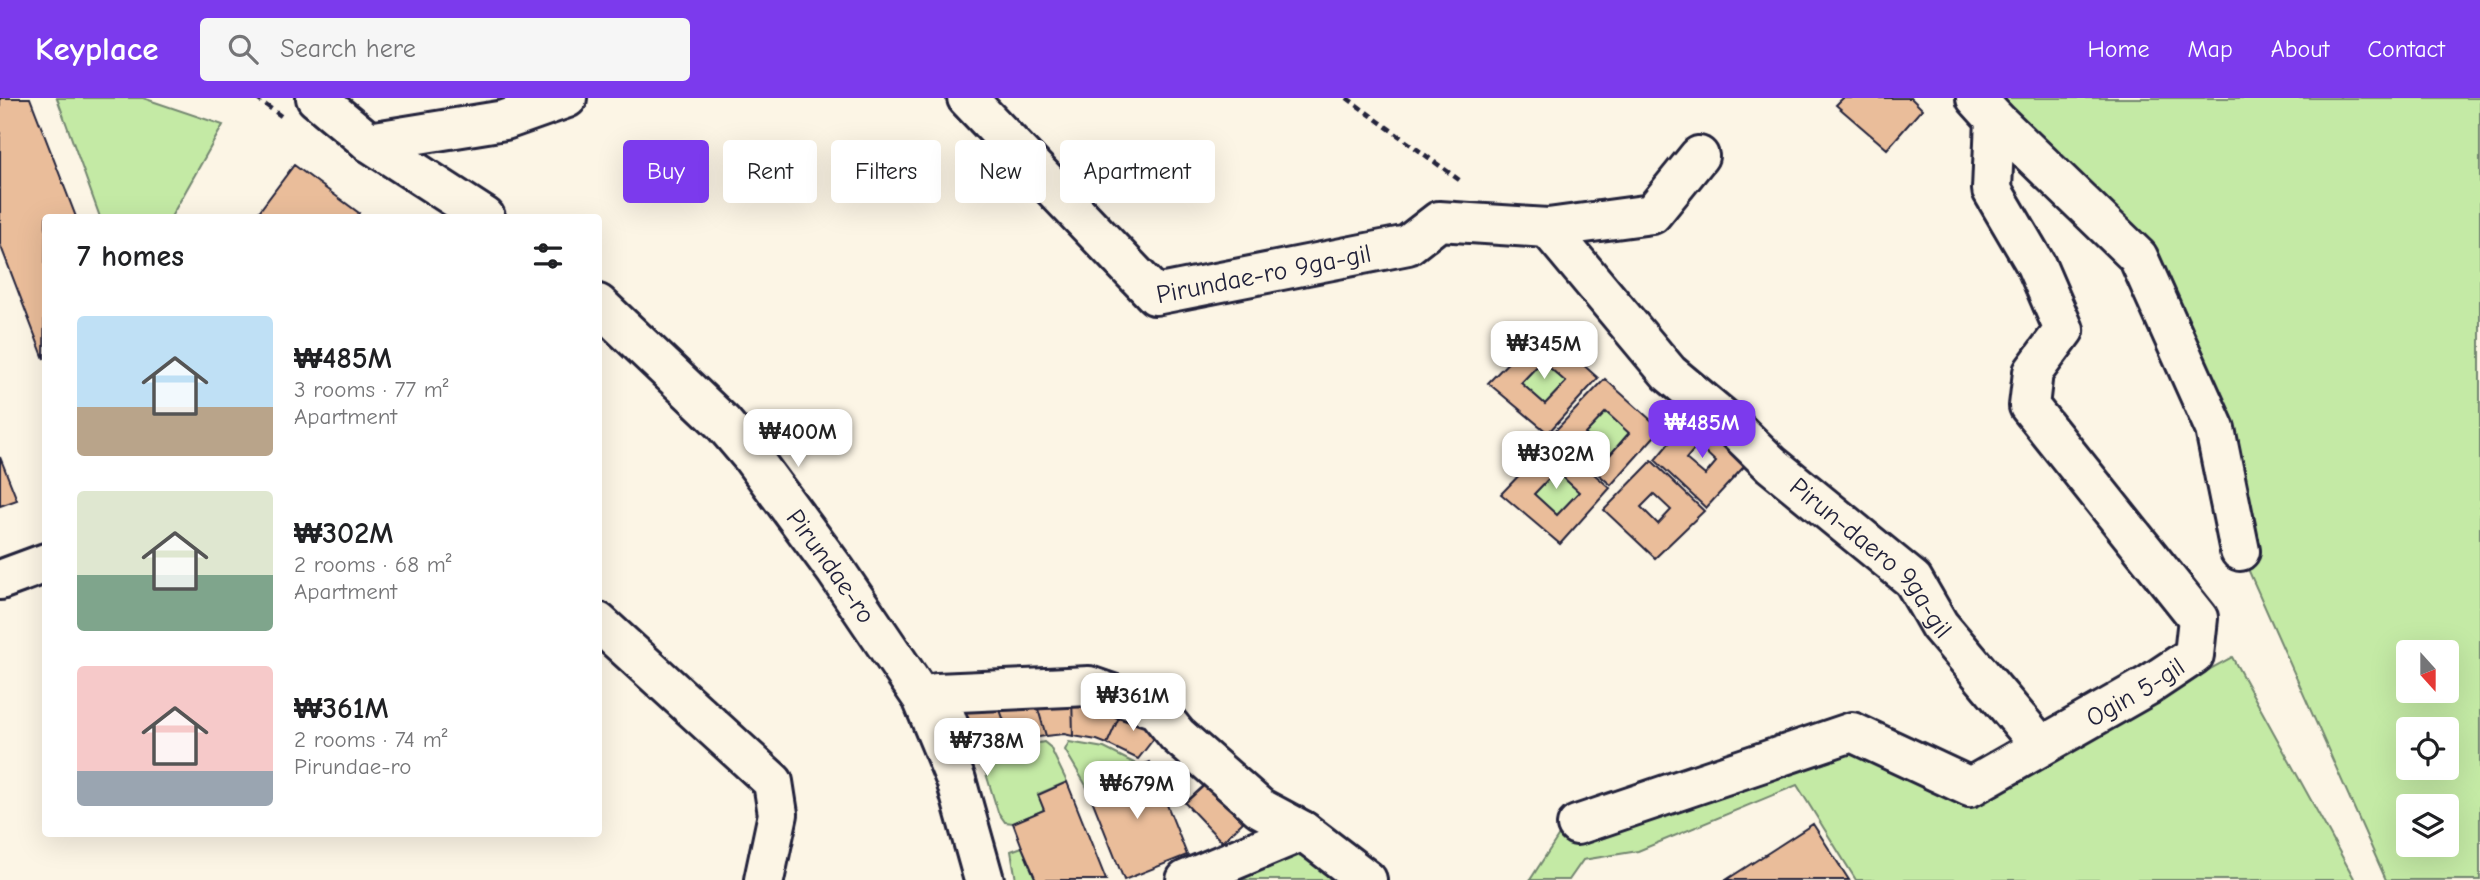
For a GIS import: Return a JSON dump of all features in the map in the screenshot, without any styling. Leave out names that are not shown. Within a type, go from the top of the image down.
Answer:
[{"type":"street","points":[[316,98],[369,142],[480,214]]},
{"type":"street","points":[[369,142],[505,120],[567,98]]},
{"type":"street","name":"Pirundae-ro 9ga-gil","points":[[967,98],[1155,295],[1408,245],[1439,221],[1548,228],[1651,214],[1699,156]]},
{"type":"street","name":"Ogin 5-gil","points":[[1985,108],[2138,257],[2215,429],[2240,551]]},
{"type":"street","name":"Ogin 5-gil","points":[[1577,825],[1852,732],[1970,787],[2149,685],[2194,655],[2198,618],[2029,406],[2033,372],[2064,330],[2036,265],[1992,190],[1985,108]]},
{"type":"street","name":"Pirun-daero 9ga-gil","points":[[1548,228],[1669,373],[1730,424],[1771,464],[1913,580],[1939,625],[2041,746]]},
{"type":"street","name":"Pirundae-ro","points":[[602,308],[723,423],[751,456],[836,570],[922,698],[956,780],[984,880]]},
{"type":"street","points":[[751,456],[798,475],[900,624],[937,693],[985,825]]},
{"type":"street","points":[[0,580],[42,564]]},
{"type":"street","points":[[602,626],[773,782],[778,814],[764,880]]},
{"type":"street","points":[[937,693],[1089,686],[1156,709],[1177,735],[1260,808],[1303,831],[1367,880]]},
{"type":"street","points":[[1186,880],[1303,831]]},
{"type":"path","points":[[1347,98],[1470,188],[1470,223]]},
{"type":"green space","points":[[57,98],[143,98],[223,125],[173,214],[99,214]]},
{"type":"green space","points":[[1997,98],[2480,98],[2480,880],[2386,880],[2240,551],[2148,240]]},
{"type":"green space","points":[[1542,361],[1566,382],[1545,404],[1521,383]]},
{"type":"green space","points":[[1606,412],[1629,433],[1609,456],[1585,434]]},
{"type":"green space","points":[[1556,471],[1579,492],[1557,515],[1534,494]]},
{"type":"green space","points":[[2232,657],[2355,880],[1856,880],[1797,785],[1638,851],[1583,860],[1569,880],[1530,880],[1561,832],[1847,740],[1964,803]]},
{"type":"green space","points":[[1044,742],[1050,747],[1067,782],[1038,794],[1044,810],[1013,823],[1005,822],[998,812],[983,764],[1003,750]]},
{"type":"green space","points":[[1069,742],[1104,748],[1140,766],[1087,787],[1065,750]]},
{"type":"green space","points":[[1022,847],[1036,880],[1016,880],[1011,851]]},
{"type":"green space","points":[[1286,851],[1306,853],[1337,880],[1216,880]]},
{"type":"building","points":[[0,98],[30,98],[75,214],[42,214],[42,354],[0,244]]},
{"type":"building","points":[[1843,98],[1911,98],[1922,109],[1887,149],[1836,105]]},
{"type":"building","points":[[294,165],[359,213],[358,214],[257,214]]},
{"type":"building","points":[[1542,328],[1598,378],[1548,433],[1488,383]],"holes":[[[1542,361],[1566,382],[1545,404],[1521,383]]]},
{"type":"building","points":[[1605,379],[1661,429],[1611,485],[1552,434]],"holes":[[[1606,412],[1629,433],[1609,456],[1585,434]]]},
{"type":"building","points":[[1694,413],[1751,459],[1706,508],[1655,460]],"holes":[[[1698,445],[1716,462],[1705,475],[1686,459]]]},
{"type":"building","points":[[1554,439],[1610,488],[1560,544],[1501,494]],"holes":[[[1556,471],[1579,492],[1557,515],[1534,494]]]},
{"type":"building","points":[[0,457],[17,500],[0,506]]},
{"type":"building","points":[[1652,461],[1704,511],[1655,558],[1604,510]],"holes":[[[1654,494],[1671,510],[1658,524],[1641,507]]]},
{"type":"building","points":[[1072,695],[1073,736],[1046,736],[1035,699]]},
{"type":"building","points":[[1072,695],[1124,706],[1107,744],[1073,736]]},
{"type":"building","points":[[1035,699],[1046,736],[1011,741],[998,704]]},
{"type":"building","points":[[998,704],[1011,741],[962,749],[949,711]]},
{"type":"building","points":[[1124,706],[1162,728],[1138,759],[1107,744]]},
{"type":"building","points":[[1150,762],[1187,855],[1124,880],[1087,787]]},
{"type":"building","points":[[1067,782],[1106,880],[1036,880],[1022,847],[1013,823],[1044,810],[1038,795]]},
{"type":"building","points":[[1207,783],[1243,822],[1222,842],[1185,803]]},
{"type":"building","points":[[1813,824],[1849,880],[1726,880]]}]
